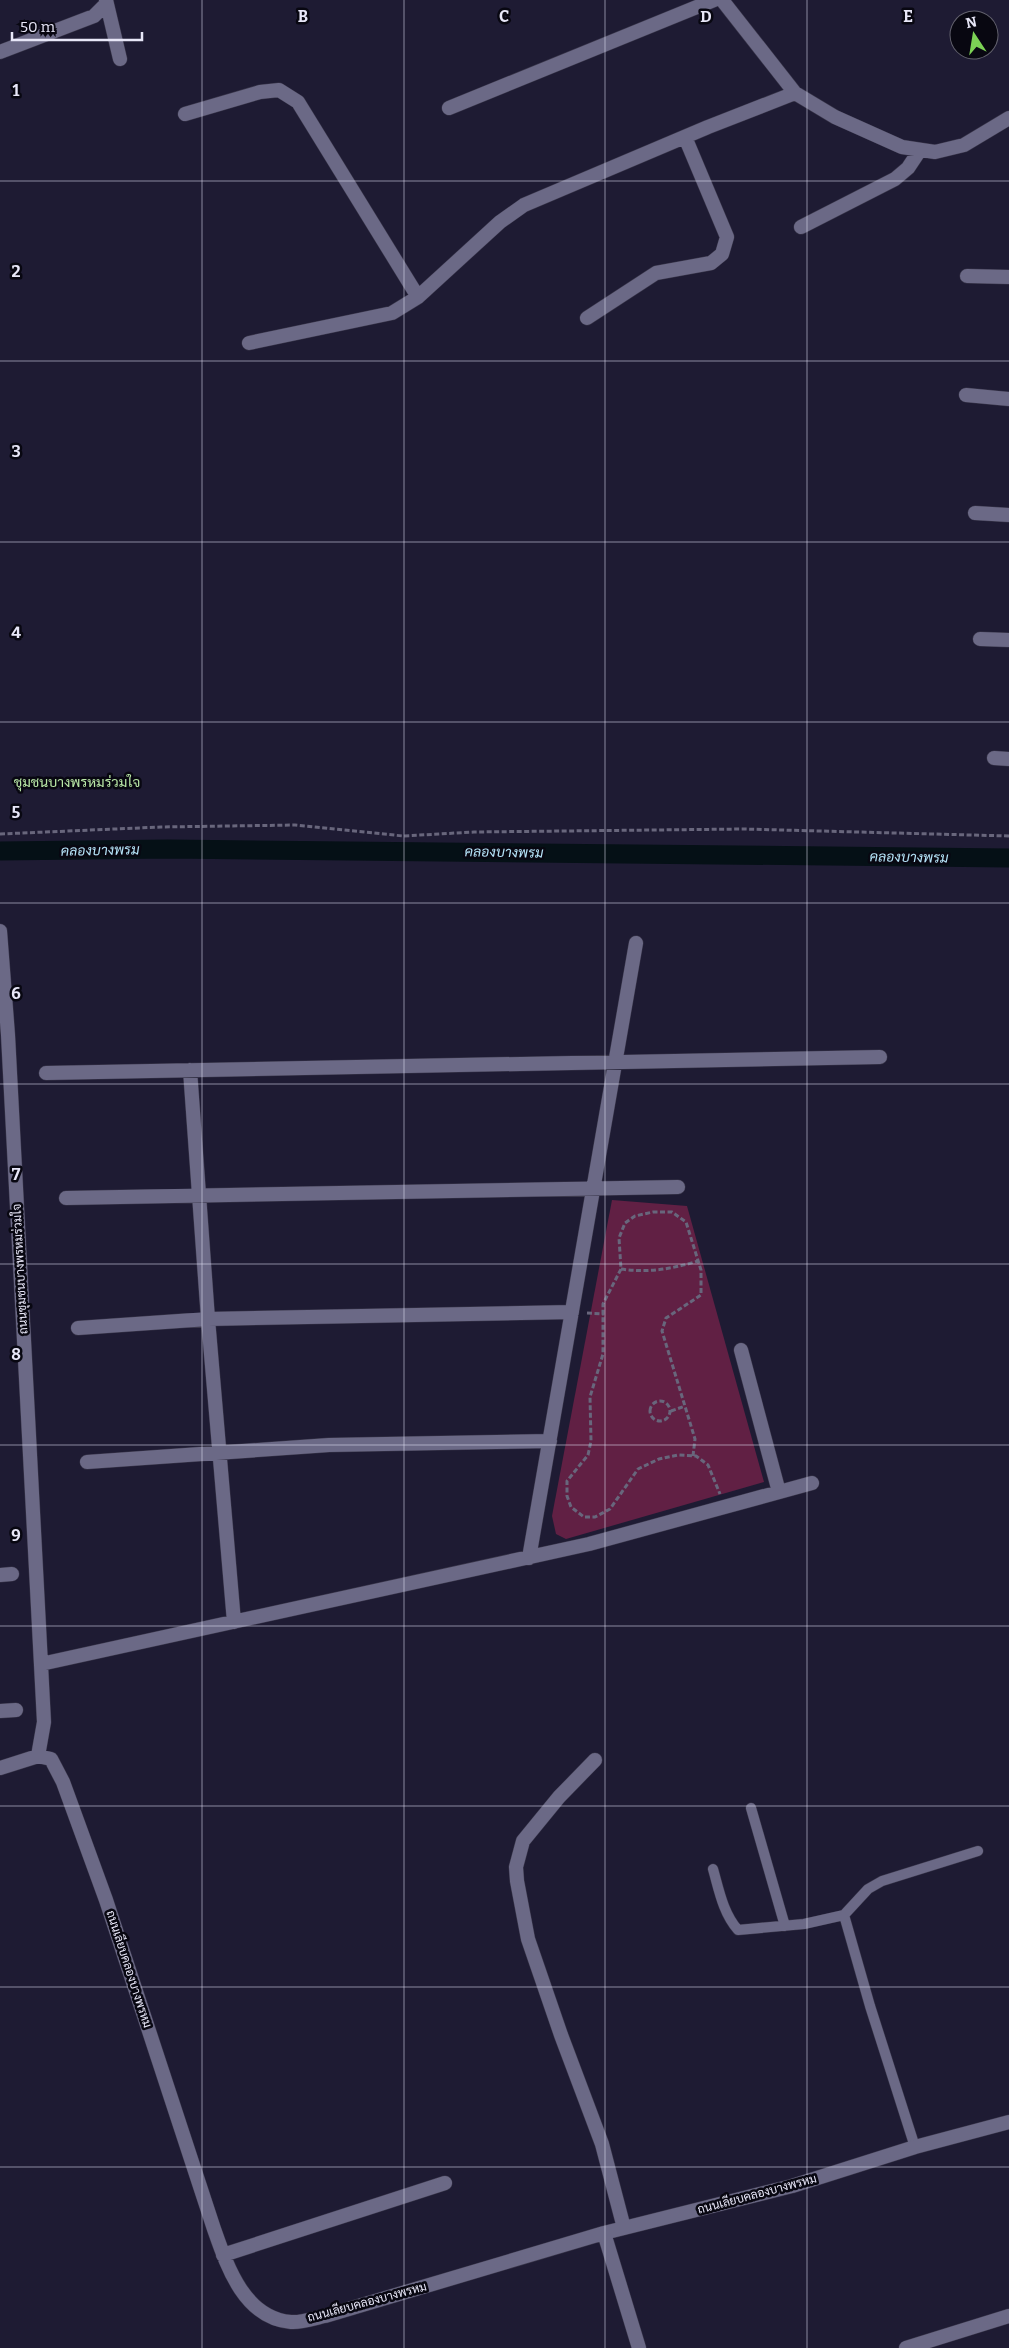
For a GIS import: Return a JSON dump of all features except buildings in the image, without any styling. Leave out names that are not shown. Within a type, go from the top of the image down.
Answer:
[{"type":"street","points":[[449,108],[714,0]]},
{"type":"street","points":[[722,0],[795,93],[835,117],[902,147],[935,152],[964,145],[1009,118]]},
{"type":"street","points":[[0,52],[94,16],[106,2]]},
{"type":"street","points":[[106,2],[120,59]]},
{"type":"street","points":[[185,114],[260,92],[279,90],[298,102],[418,298]]},
{"type":"street","points":[[249,343],[392,313],[418,298],[500,222],[524,205],[795,93]]},
{"type":"street","points":[[587,318],[656,273],[711,263],[722,254],[727,237],[685,137]]},
{"type":"street","points":[[801,227],[896,179],[908,168],[920,150]]},
{"type":"street","points":[[967,276],[1009,278]]},
{"type":"street","points":[[966,395],[1009,399]]},
{"type":"street","points":[[974,513],[1009,514]]},
{"type":"street","points":[[980,639],[1009,640]]},
{"type":"street","points":[[994,758],[1009,759]]},
{"type":"street","name":"ถนนชุมชนบางพรหมร่วมใจ","points":[[0,931],[8,1035],[44,1722],[38,1756]]},
{"type":"street","points":[[529,1558],[636,943]]},
{"type":"street","points":[[46,1073],[880,1057]]},
{"type":"street","points":[[190,1070],[208,1319],[234,1622]]},
{"type":"street","points":[[66,1198],[678,1187]]},
{"type":"street","points":[[78,1328],[208,1319],[572,1312]]},
{"type":"street","points":[[740,1350],[779,1492]]},
{"type":"street","points":[[87,1462],[329,1446],[550,1441]]},
{"type":"street","points":[[41,1664],[589,1544],[812,1483]]},
{"type":"street","points":[[0,1711],[16,1710]]},
{"type":"street","points":[[0,1768],[38,1756]]},
{"type":"street","name":"ถนนเลียบคลองบางพรหม","points":[[38,1756],[51,1759],[63,1782],[106,1900],[223,2255],[243,2295],[266,2314],[291,2322],[325,2316],[604,2233],[792,2186],[915,2147],[1009,2122]]},
{"type":"street","points":[[595,1760],[559,1796],[523,1841],[516,1867],[528,1939],[561,2035],[602,2144],[624,2228]]},
{"type":"street","points":[[223,2255],[445,2183]]},
{"type":"street","points":[[604,2233],[639,2348]]},
{"type":"street","points":[[906,2348],[1009,2316]]},
{"type":"lane","points":[[751,1808],[785,1926]]},
{"type":"lane","points":[[712,1870],[731,1922],[738,1930],[785,1926],[844,1915],[868,1889],[882,1881],[978,1850]]},
{"type":"lane","points":[[844,1915],[870,2006],[915,2147]]},
{"type":"path","points":[[0,834],[161,827],[295,825],[403,836],[474,832],[744,829],[1009,836]]},
{"type":"path","points":[[693,1456],[695,1439],[662,1331],[666,1318],[700,1295],[702,1285],[698,1261],[686,1222],[672,1212],[654,1212],[635,1216],[625,1223],[620,1238],[621,1269],[603,1304],[603,1354],[590,1397],[591,1441],[588,1455],[567,1481],[566,1496],[571,1507],[584,1517],[595,1517],[610,1509],[638,1469],[659,1459],[678,1455],[693,1456],[708,1465],[724,1507]]},
{"type":"path","points":[[621,1269],[637,1271],[668,1270],[698,1261]]},
{"type":"path","points":[[662,1401],[668,1404],[671,1410],[669,1417],[660,1422],[652,1417],[650,1411],[655,1402],[662,1401]]},
{"type":"path","points":[[671,1410],[685,1406]]},
{"type":"shaded area","points":[[612,1200],[687,1206],[764,1482],[566,1539],[556,1534],[552,1516]]},
{"type":"waterway","name":"คลองบางพรม","points":[[0,851],[169,849],[1009,858]]},
{"type":"district","name":"ชุมชนบางพรหมร่วมใจ","points":[[77,782]]}]
